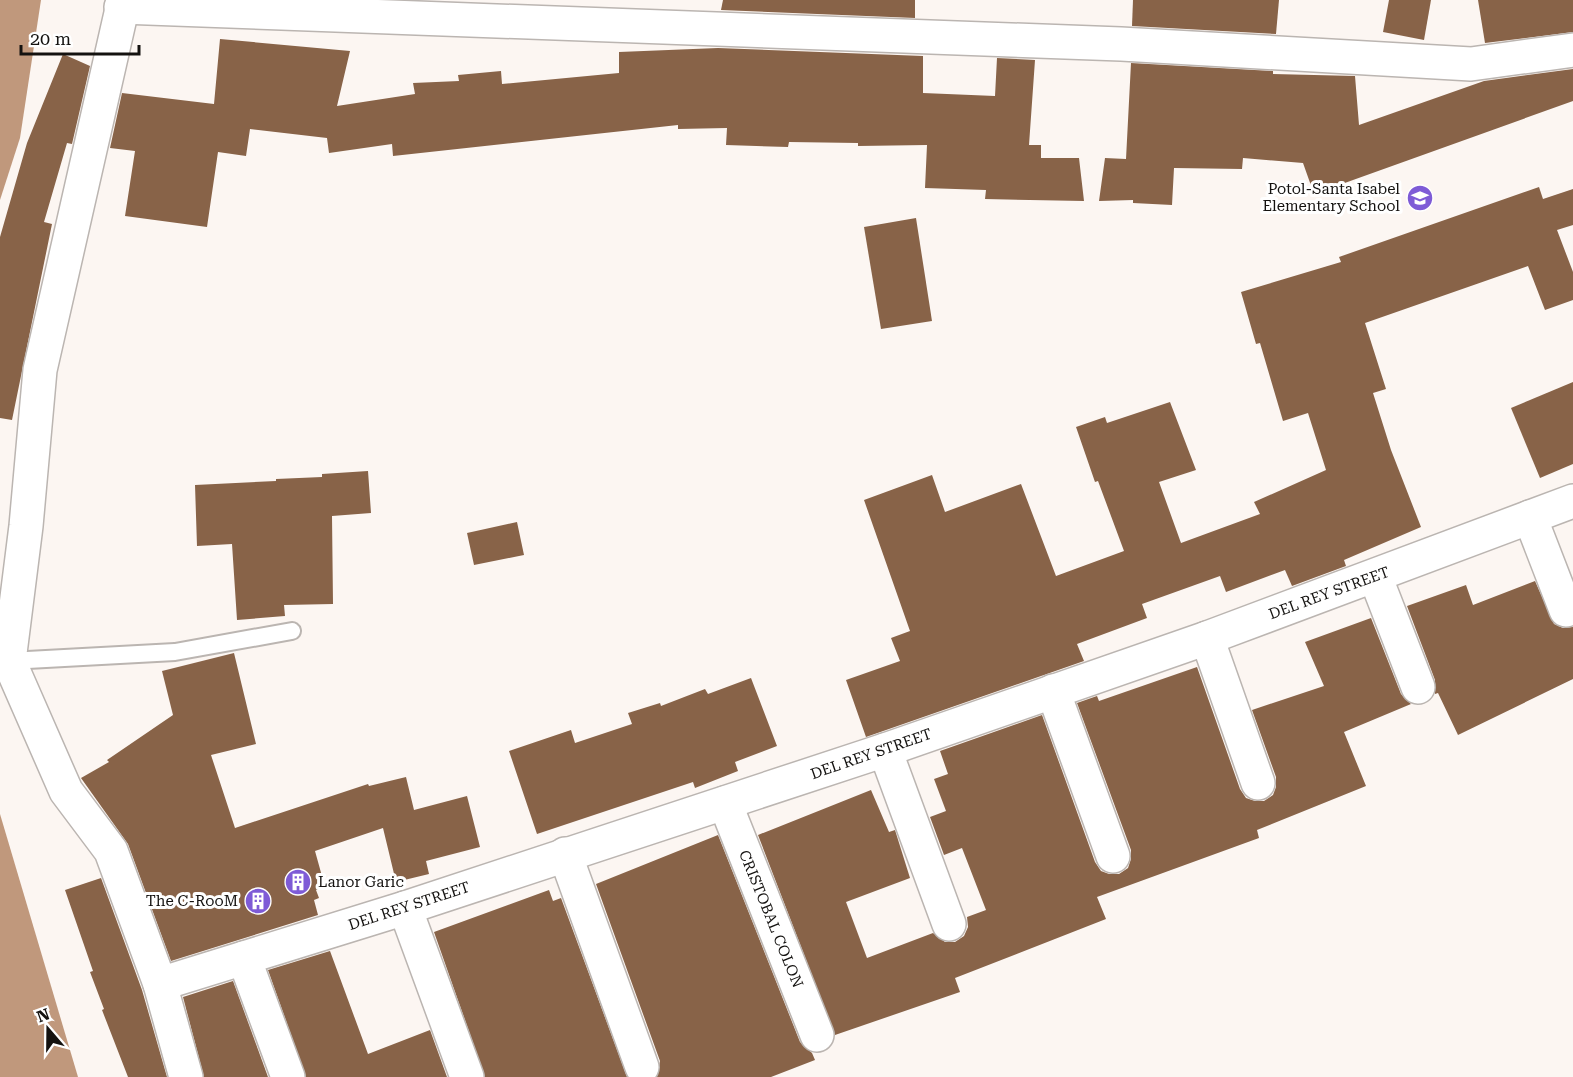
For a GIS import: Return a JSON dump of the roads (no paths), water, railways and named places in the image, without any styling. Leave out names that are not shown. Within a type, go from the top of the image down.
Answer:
[{"type":"street","points":[[186,1077],[160,984],[111,851],[66,791],[9,661],[26,526],[40,370],[123,4],[1121,44],[1470,64],[1573,51]]},
{"type":"street","name":"DEL REY STREET","points":[[160,984],[405,909],[564,854],[885,750],[1207,638],[1573,501]]},
{"type":"street","points":[[1530,517],[1566,610]]},
{"type":"street","points":[[1375,576],[1418,687]]},
{"type":"street","points":[[1207,638],[1258,783]]},
{"type":"street","points":[[1053,691],[1113,856]]},
{"type":"street","points":[[885,750],[949,924]]},
{"type":"street","name":"CRISTOBAL COLON","points":[[725,803],[817,1035]]},
{"type":"street","points":[[564,854],[642,1067]]},
{"type":"street","points":[[405,909],[467,1077]]},
{"type":"street","points":[[244,958],[288,1077]]},
{"type":"lane","points":[[9,661],[175,652],[292,631]]},
{"type":"place","name":"Potol-Santa Isabel Elementary School","points":[[1420,198]]},
{"type":"place","name":"Lanor Garic","points":[[298,882]]},
{"type":"place","name":"The C-RooM","points":[[258,901]]}]
